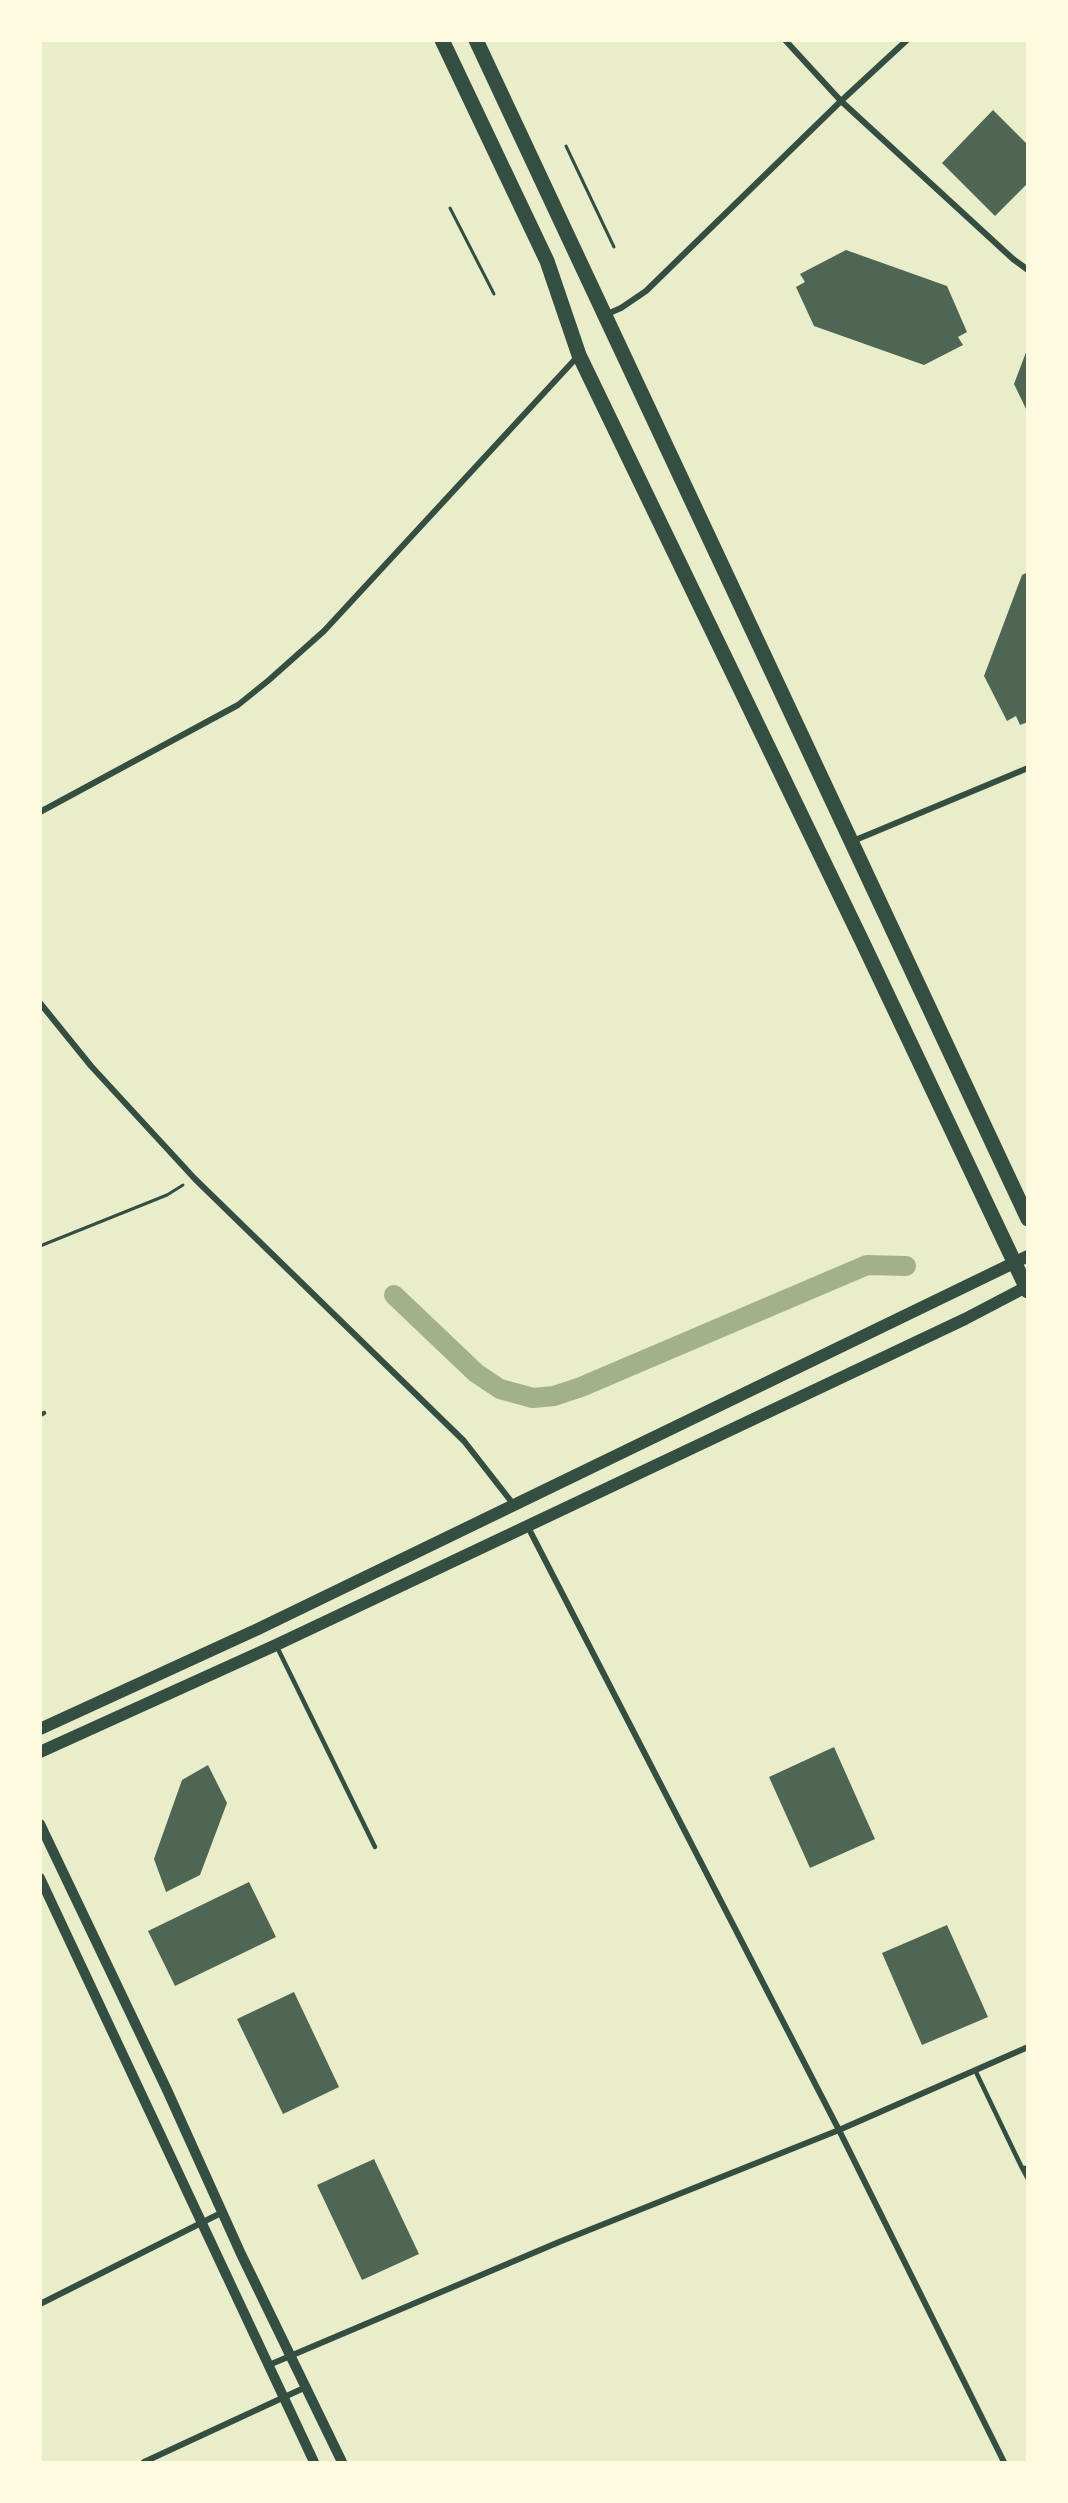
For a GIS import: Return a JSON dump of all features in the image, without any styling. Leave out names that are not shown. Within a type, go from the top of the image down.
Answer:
[{"type":"main road","points":[[40,1752],[276,1645],[1027,1288],[1021,1259],[862,941],[579,355],[547,261],[442,40]]},
{"type":"main road","points":[[476,40],[1028,1219]]},
{"type":"main road","points":[[40,1729],[258,1629],[1021,1259]]},
{"type":"street","points":[[784,40],[841,101],[1013,259],[1028,270]]},
{"type":"street","points":[[605,315],[621,308],[646,291],[907,40]]},
{"type":"street","points":[[40,812],[238,705],[269,680],[324,631],[579,355]]},
{"type":"street","points":[[850,843],[1028,768]]},
{"type":"street","points":[[40,1003],[91,1066],[195,1179],[464,1441],[514,1504]]},
{"type":"street","points":[[527,1525],[839,2130],[1004,2463]]},
{"type":"street","points":[[40,1824],[342,2463]]},
{"type":"street","points":[[40,1878],[314,2463]]},
{"type":"street","points":[[269,2365],[558,2242],[839,2130],[1028,2047]]},
{"type":"street","points":[[40,2304],[222,2212]]},
{"type":"street","points":[[144,2463],[306,2387]]},
{"type":"lane","points":[[276,1645],[375,1846]]},
{"type":"lane","points":[[975,2070],[1025,2168],[1028,2179]]},
{"type":"path","points":[[566,146],[614,247]]},
{"type":"path","points":[[450,208],[494,294]]},
{"type":"path","points":[[40,1246],[167,1196],[195,1179]]},
{"type":"building","points":[[993,110],[1028,145],[1028,183],[995,216],[942,163]]},
{"type":"building","points":[[846,250],[947,286],[967,332],[958,337],[963,345],[924,365],[814,326],[796,287],[805,282],[800,274]]},
{"type":"building","points":[[1028,347],[1028,413],[1014,384]]},
{"type":"building","points":[[1028,572],[1028,722],[1020,725],[1016,716],[1007,721],[984,676],[1022,575]]},
{"type":"building","points":[[834,1747],[875,1839],[810,1868],[769,1777]]},
{"type":"building","points":[[208,1765],[227,1803],[200,1875],[166,1892],[154,1859],[182,1780]]},
{"type":"building","points":[[249,1882],[276,1937],[175,1986],[148,1931]]},
{"type":"building","points":[[947,1925],[988,2017],[922,2045],[882,1953]]},
{"type":"building","points":[[294,1992],[339,2087],[283,2114],[237,2019]]},
{"type":"building","points":[[374,2159],[419,2254],[362,2280],[317,2185]]},
{"type":"waterway","points":[[394,1295],[476,1373],[500,1389],[533,1398],[554,1396],[581,1387],[867,1265],[906,1266]]}]
